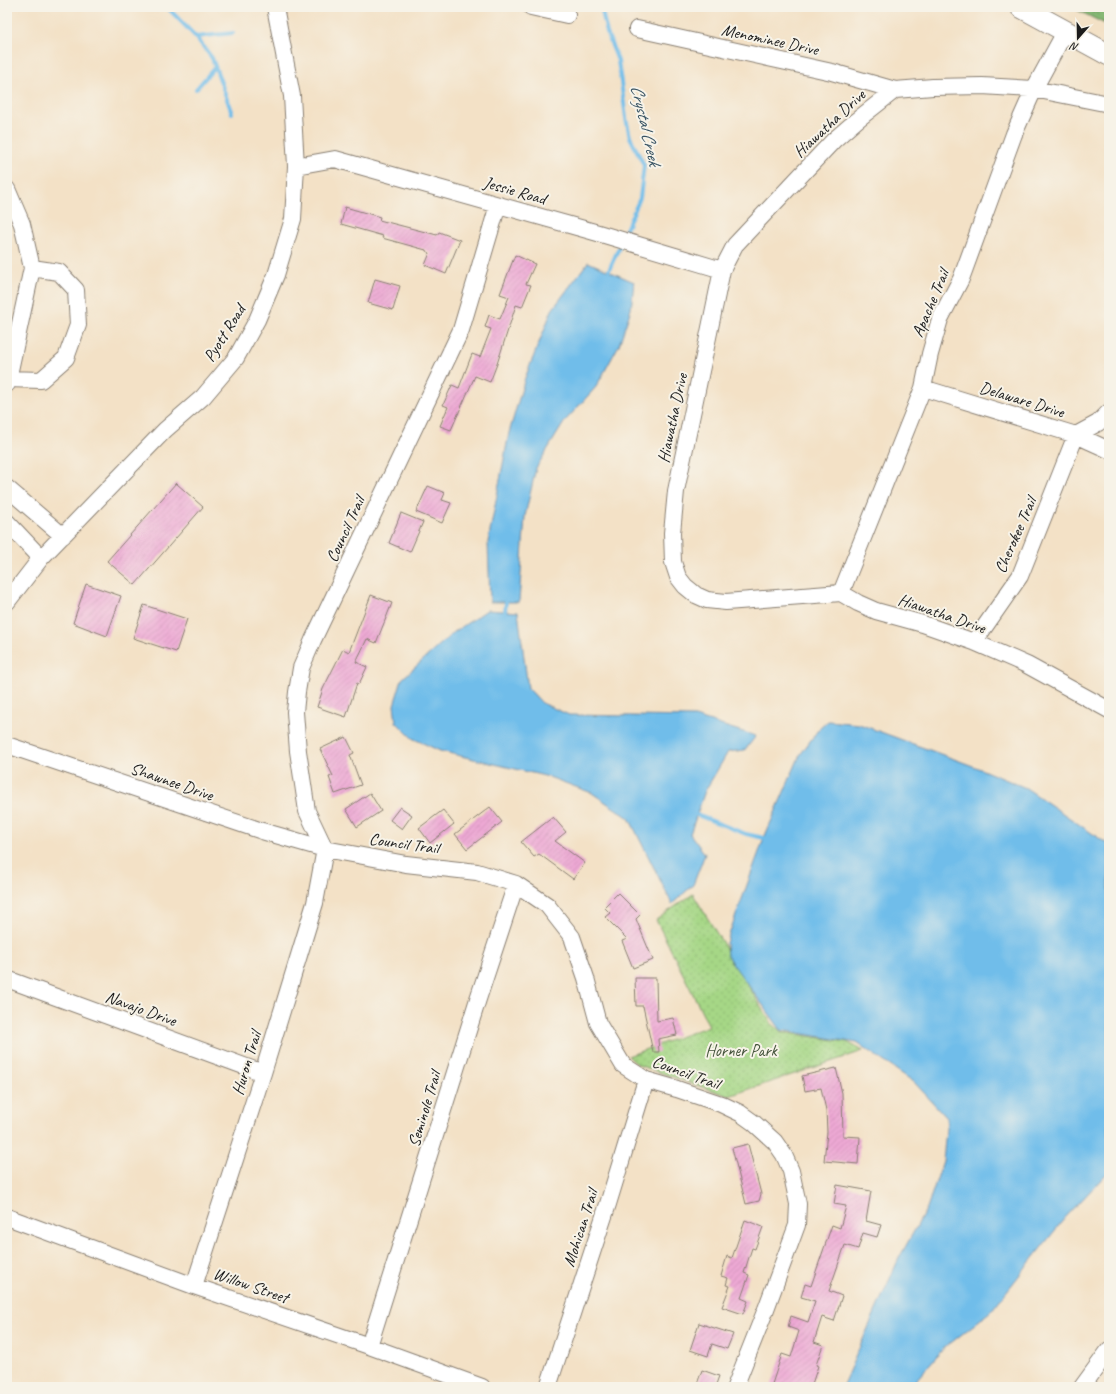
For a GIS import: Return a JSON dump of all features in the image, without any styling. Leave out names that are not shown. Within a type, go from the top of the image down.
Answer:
[{"type":"main road","points":[[1021,7],[1109,55]]},
{"type":"street","name":"Pyott Road","points":[[7,602],[41,558],[165,430],[203,397],[236,358],[257,320],[276,275],[293,219],[296,166],[292,96],[275,7]]},
{"type":"street","points":[[531,7],[567,15]]},
{"type":"street","name":"Menominee Drive","points":[[637,29],[832,72],[895,90]]},
{"type":"street","name":"Apache Trail","points":[[841,593],[923,388],[930,354],[940,319],[961,279],[1004,162],[1034,88],[1066,32]]},
{"type":"street","points":[[895,90],[933,87],[982,86],[1034,88],[1109,104]]},
{"type":"street","name":"Hiawatha Drive","points":[[895,90],[856,120],[834,140],[735,245],[722,270],[676,491],[672,533],[674,562],[678,577],[685,586],[696,595],[707,600],[726,602],[841,593],[876,611],[923,624],[974,642],[1027,665],[1109,710]]},
{"type":"street","name":"Jessie Road","points":[[296,166],[335,159],[598,233],[722,270]]},
{"type":"street","points":[[7,189],[22,224],[32,268],[7,381],[41,380],[66,358],[78,325],[76,290],[59,272],[32,268]]},
{"type":"street","name":"Council Trail","points":[[498,205],[461,330],[301,668],[296,692],[295,712],[298,751],[307,811],[325,849],[399,863],[477,872],[516,884],[547,905],[572,937],[586,978],[598,1023],[623,1064],[646,1080],[721,1104],[754,1123],[775,1142],[784,1155],[791,1171],[798,1204],[797,1225],[735,1387]]},
{"type":"street","name":"Delaware Drive","points":[[923,388],[1076,435],[1109,450]]},
{"type":"street","points":[[1076,435],[1098,423],[1109,412]]},
{"type":"street","name":"Cherokee Trail","points":[[974,642],[1020,576],[1076,435]]},
{"type":"street","points":[[7,488],[63,536]]},
{"type":"street","points":[[7,522],[41,558]]},
{"type":"street","name":"Shawnee Drive","points":[[7,745],[262,831],[325,849]]},
{"type":"street","name":"Huron Trail","points":[[194,1286],[263,1073],[315,903],[325,849]]},
{"type":"street","name":"Seminole Trail","points":[[369,1346],[473,1014],[516,884]]},
{"type":"street","name":"Navajo Drive","points":[[7,978],[263,1073]]},
{"type":"street","name":"Mohican Trail","points":[[548,1387],[608,1204],[646,1080]]},
{"type":"street","name":"Willow Street","points":[[7,1216],[194,1286],[369,1346],[482,1387]]},
{"type":"street","points":[[1082,1387],[1109,1350]]},
{"type":"green space","points":[[1071,7],[1109,7],[1109,26]]},
{"type":"green space","name":"Horner Park","points":[[693,894],[771,1023],[782,1032],[847,1042],[863,1051],[729,1096],[638,1065],[628,1056],[709,1026],[656,920]]},
{"type":"water","points":[[588,262],[634,282],[631,309],[619,345],[596,387],[565,421],[536,468],[525,516],[519,602],[490,602],[488,542],[509,433],[525,378],[552,310]]},
{"type":"water","points":[[487,610],[518,612],[528,688],[542,703],[569,715],[695,717],[756,736],[745,750],[728,752],[705,791],[690,834],[705,854],[693,885],[672,904],[629,818],[592,793],[549,777],[440,751],[412,738],[396,722],[394,705],[402,679],[454,632]]},
{"type":"water","points":[[828,721],[859,724],[973,766],[1026,788],[1109,845],[1109,1171],[1064,1219],[991,1311],[942,1350],[910,1387],[842,1387],[899,1258],[927,1208],[943,1161],[947,1118],[914,1082],[857,1043],[781,1030],[727,956],[726,943],[764,838],[800,755],[818,730]]},
{"type":"building","points":[[345,207],[380,217],[379,220],[437,235],[439,232],[460,240],[446,274],[425,265],[430,253],[426,250],[382,238],[383,236],[341,224]]},
{"type":"building","points":[[515,255],[535,264],[526,284],[531,285],[522,307],[516,305],[490,382],[475,376],[451,430],[440,426],[448,407],[443,405],[452,385],[459,388],[472,354],[480,357],[491,329],[485,327],[489,315],[500,319],[509,297],[500,294]]},
{"type":"building","points":[[375,279],[400,286],[393,310],[368,303]]},
{"type":"building","points":[[176,483],[203,507],[135,585],[107,561]]},
{"type":"building","points":[[428,486],[445,493],[442,500],[451,503],[442,523],[416,512]]},
{"type":"building","points":[[401,513],[423,522],[410,552],[389,543]]},
{"type":"building","points":[[86,584],[121,596],[107,636],[73,623]]},
{"type":"building","points":[[371,595],[392,603],[376,643],[367,639],[356,662],[367,667],[359,684],[357,683],[346,717],[317,707],[323,689],[343,649],[349,652]]},
{"type":"building","points":[[144,605],[187,619],[176,652],[133,638]]},
{"type":"building","points":[[346,737],[354,753],[350,755],[361,785],[335,794],[329,777],[333,776],[320,749]]},
{"type":"building","points":[[370,793],[381,811],[357,827],[346,809]]},
{"type":"building","points":[[400,807],[412,815],[402,829],[390,820]]},
{"type":"building","points":[[490,807],[502,822],[467,849],[455,834]]},
{"type":"building","points":[[443,810],[454,824],[430,843],[419,828]]},
{"type":"building","points":[[553,817],[566,832],[555,841],[585,863],[573,879],[539,854],[534,857],[521,842]]},
{"type":"building","points":[[618,893],[640,915],[636,919],[653,960],[633,968],[622,941],[627,939],[605,917],[610,913],[604,907]]},
{"type":"building","points":[[635,978],[656,978],[657,1021],[673,1018],[677,1035],[658,1039],[659,1052],[653,1052],[643,1006],[636,1006]]},
{"type":"building","points":[[836,1068],[842,1093],[843,1136],[860,1137],[858,1164],[824,1161],[827,1132],[826,1110],[821,1088],[805,1091],[802,1076]]},
{"type":"building","points":[[748,1144],[761,1194],[759,1201],[746,1204],[732,1148]]},
{"type":"building","points":[[837,1185],[871,1191],[866,1221],[881,1225],[877,1237],[863,1233],[858,1249],[845,1245],[829,1291],[842,1296],[834,1321],[822,1317],[814,1342],[823,1345],[816,1365],[818,1366],[811,1387],[771,1387],[782,1354],[791,1357],[799,1331],[788,1327],[791,1316],[808,1322],[815,1301],[801,1297],[805,1284],[811,1286],[832,1225],[840,1228],[846,1206],[834,1204]]},
{"type":"building","points":[[745,1220],[763,1227],[755,1249],[752,1248],[744,1273],[749,1275],[741,1298],[748,1301],[743,1314],[722,1307],[730,1286],[726,1285],[728,1278],[721,1276],[727,1256],[732,1258]]},
{"type":"building","points":[[699,1323],[733,1334],[727,1349],[712,1344],[708,1356],[690,1350]]},
{"type":"building","points":[[702,1370],[719,1376],[715,1387],[696,1387]]},
{"type":"waterway","points":[[167,7],[196,37],[212,58],[232,113]]},
{"type":"waterway","name":"Crystal Creek","points":[[601,7],[607,33],[618,61],[630,137],[644,165],[640,198],[623,236]]},
{"type":"waterway","points":[[196,37],[233,33]]},
{"type":"waterway","points":[[196,89],[215,67]]},
{"type":"waterway","name":"Crystal Creek","points":[[609,270],[621,243]]},
{"type":"waterway","points":[[505,611],[506,602]]},
{"type":"waterway","points":[[697,815],[746,834],[764,838]]}]
